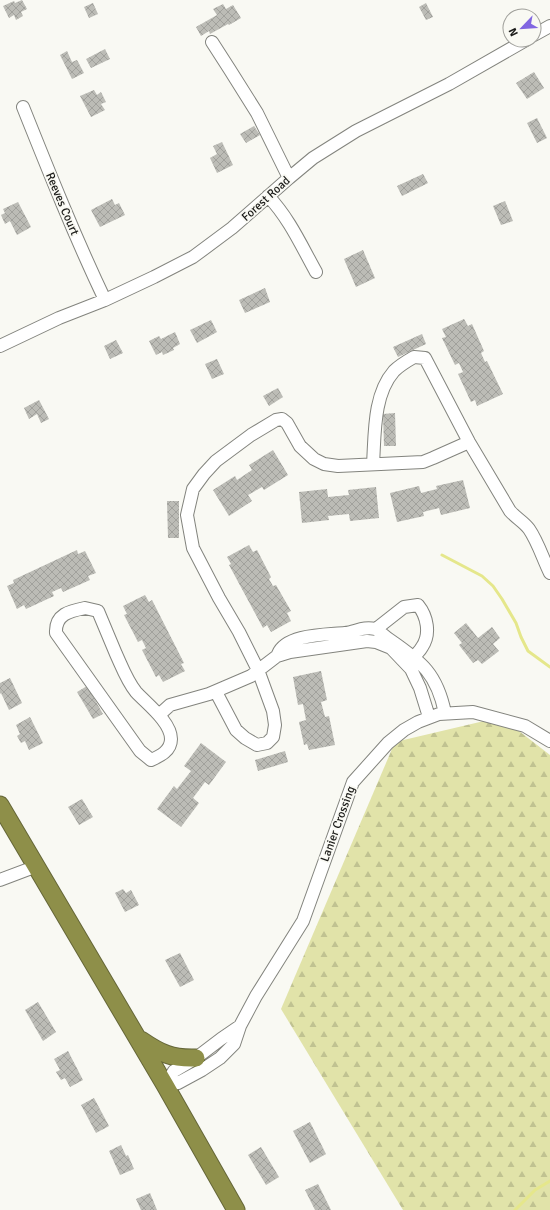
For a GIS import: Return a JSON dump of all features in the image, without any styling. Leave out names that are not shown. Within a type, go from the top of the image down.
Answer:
[{"type":"highway","points":[[0,806],[37,866],[165,1085],[236,1210]]},
{"type":"highway","points":[[136,1037],[168,1056],[196,1058]]},
{"type":"street","points":[[212,42],[257,113],[288,178]]},
{"type":"street","name":"Forest Road","points":[[0,346],[66,315],[105,300],[193,257],[232,228],[288,178],[313,158],[356,131],[449,84],[512,48]]},
{"type":"street","name":"Reeves Court","points":[[23,107],[71,226],[105,300]]},
{"type":"street","points":[[268,196],[276,204],[290,224],[316,272]]},
{"type":"street","points":[[373,464],[377,410],[384,387],[393,372],[402,364],[414,357],[425,358],[469,442],[510,511],[528,528],[538,545],[550,573]]},
{"type":"street","points":[[216,692],[236,730],[245,738],[257,745],[267,743],[273,738],[275,724],[269,697],[258,670],[239,632],[219,598],[194,548],[187,515],[193,489],[216,461],[251,435],[276,420],[282,419],[287,423],[300,446],[314,459],[324,464],[338,466],[423,462],[440,456],[469,442]]},
{"type":"street","points":[[376,629],[404,607],[418,605],[423,612],[428,627],[423,646],[414,657]]},
{"type":"street","points":[[85,608],[98,611],[126,676],[136,692],[159,715],[169,732],[171,740],[168,748],[161,756],[150,760],[140,751],[56,633],[56,626],[64,614],[85,608]]},
{"type":"street","points":[[277,656],[280,650],[289,643],[310,636],[347,633],[364,628],[376,629],[414,657],[427,670],[442,697],[445,713]]},
{"type":"street","points":[[159,715],[170,705],[216,692],[252,676],[277,656],[290,652],[376,642],[391,648],[411,669],[420,688],[429,718]]},
{"type":"street","name":"Lanier Crossing","points":[[165,1085],[178,1083],[220,1058],[234,1044],[240,1026],[256,996],[303,921],[353,782],[388,743],[404,730],[418,722],[439,714],[472,712],[525,726],[550,741]]},
{"type":"street","points":[[0,880],[37,866]]},
{"type":"street","name":"Lanier Crossing","points":[[165,1085],[174,1071],[196,1058],[221,1038],[240,1026]]},
{"type":"green space","points":[[501,717],[550,755],[550,1210],[403,1210],[281,1009],[395,742]]},
{"type":"building","points":[[22,0],[27,9],[21,12],[23,16],[16,20],[14,15],[9,18],[3,6],[14,1],[15,3]]},
{"type":"building","points":[[93,3],[98,14],[89,18],[84,7]]},
{"type":"building","points":[[426,3],[433,17],[426,20],[419,7]]},
{"type":"building","points":[[223,4],[226,9],[233,5],[241,18],[210,34],[209,31],[201,36],[196,27],[217,15],[213,9]]},
{"type":"building","points":[[105,49],[110,59],[91,68],[86,59]]},
{"type":"building","points":[[67,51],[72,62],[77,60],[84,73],[72,79],[60,55]]},
{"type":"building","points":[[534,72],[544,88],[527,99],[516,83]]},
{"type":"building","points":[[94,90],[97,95],[101,92],[106,102],[101,104],[105,110],[91,117],[80,96]]},
{"type":"building","points":[[537,118],[547,138],[537,143],[527,123]]},
{"type":"building","points":[[254,126],[260,135],[246,143],[240,134]]},
{"type":"building","points":[[222,142],[233,165],[217,173],[210,158],[217,154],[213,146]]},
{"type":"building","points":[[423,174],[428,183],[402,196],[397,186]]},
{"type":"building","points":[[112,199],[115,205],[119,203],[125,215],[100,227],[91,210]]},
{"type":"building","points":[[505,201],[513,221],[501,225],[493,206]]},
{"type":"building","points":[[18,202],[31,227],[17,235],[10,221],[5,224],[1,215],[5,213],[3,209]]},
{"type":"building","points":[[363,250],[375,278],[356,287],[344,259]]},
{"type":"building","points":[[265,288],[270,302],[245,313],[239,300]]},
{"type":"building","points":[[464,319],[468,326],[472,324],[484,351],[481,353],[485,362],[487,361],[503,394],[477,406],[475,400],[471,402],[458,374],[463,372],[459,363],[455,365],[442,338],[446,337],[442,329]]},
{"type":"building","points":[[211,320],[217,332],[197,343],[190,330]]},
{"type":"building","points":[[175,332],[180,344],[173,348],[174,350],[163,355],[162,352],[156,355],[149,341],[159,336],[161,339]]},
{"type":"building","points":[[422,334],[426,344],[398,357],[393,347]]},
{"type":"building","points":[[116,340],[123,353],[110,359],[104,346]]},
{"type":"building","points":[[217,359],[224,374],[212,379],[205,364]]},
{"type":"building","points":[[278,388],[283,397],[269,406],[263,396]]},
{"type":"building","points":[[39,400],[49,419],[41,423],[37,414],[29,419],[24,408]]},
{"type":"building","points":[[395,413],[396,446],[384,446],[383,414]]},
{"type":"building","points":[[273,450],[288,475],[264,490],[262,487],[248,495],[252,501],[229,516],[213,490],[235,476],[237,480],[252,470],[249,465]]},
{"type":"building","points":[[463,480],[470,508],[441,515],[439,508],[423,512],[424,516],[397,522],[390,493],[419,486],[421,493],[437,489],[436,486]]},
{"type":"building","points":[[376,487],[379,518],[350,521],[349,514],[328,516],[329,520],[302,523],[299,492],[327,489],[328,497],[349,495],[348,490]]},
{"type":"building","points":[[167,501],[179,501],[179,538],[168,538]]},
{"type":"building","points":[[249,545],[253,552],[257,550],[271,577],[269,579],[273,586],[276,585],[291,611],[287,613],[291,621],[271,632],[267,625],[263,628],[229,565],[231,564],[227,557]]},
{"type":"building","points":[[77,550],[78,554],[85,551],[96,573],[88,576],[90,580],[63,592],[61,588],[52,592],[54,596],[26,609],[24,605],[17,609],[7,586],[14,583],[13,580]]},
{"type":"building","points":[[145,595],[149,602],[152,600],[184,663],[181,664],[185,671],[163,682],[159,675],[156,677],[142,650],[146,648],[142,640],[138,642],[124,615],[127,614],[123,606]]},
{"type":"building","points":[[466,623],[478,638],[492,627],[500,638],[493,644],[499,651],[482,664],[478,660],[473,663],[459,645],[462,643],[454,633]]},
{"type":"building","points":[[321,671],[327,700],[321,702],[325,717],[329,716],[335,745],[309,750],[307,744],[304,745],[299,722],[306,720],[303,704],[298,705],[293,677]]},
{"type":"building","points":[[10,678],[22,703],[9,710],[1,693],[0,694],[0,683]]},
{"type":"building","points":[[87,686],[103,714],[93,719],[77,692]]},
{"type":"building","points":[[30,717],[43,743],[29,750],[25,741],[21,743],[17,736],[20,734],[16,725]]},
{"type":"building","points":[[201,743],[226,762],[209,785],[205,782],[193,798],[199,803],[181,827],[157,809],[174,786],[177,789],[191,771],[184,766]]},
{"type":"building","points":[[285,751],[288,762],[258,771],[255,760]]},
{"type":"building","points":[[82,799],[93,817],[79,825],[68,807]]},
{"type":"building","points":[[123,889],[126,893],[131,890],[139,905],[125,912],[115,893]]},
{"type":"building","points":[[180,953],[194,980],[180,987],[165,960]]},
{"type":"building","points":[[38,1002],[56,1032],[43,1041],[25,1010]]},
{"type":"building","points":[[68,1051],[83,1080],[70,1087],[65,1078],[61,1080],[56,1072],[60,1070],[54,1059]]},
{"type":"building","points":[[94,1098],[109,1126],[96,1133],[81,1105]]},
{"type":"building","points":[[310,1122],[326,1154],[310,1163],[293,1131]]},
{"type":"building","points":[[121,1145],[126,1156],[128,1155],[134,1169],[120,1175],[109,1151]]},
{"type":"building","points":[[261,1147],[279,1177],[266,1185],[248,1155]]},
{"type":"building","points":[[318,1184],[331,1210],[315,1210],[305,1190]]},
{"type":"building","points":[[150,1193],[157,1210],[141,1210],[136,1199]]},
{"type":"waterway","points":[[442,555],[482,576],[493,586],[516,623],[528,651],[550,667]]},
{"type":"waterway","points":[[515,1210],[535,1190],[550,1181]]}]
